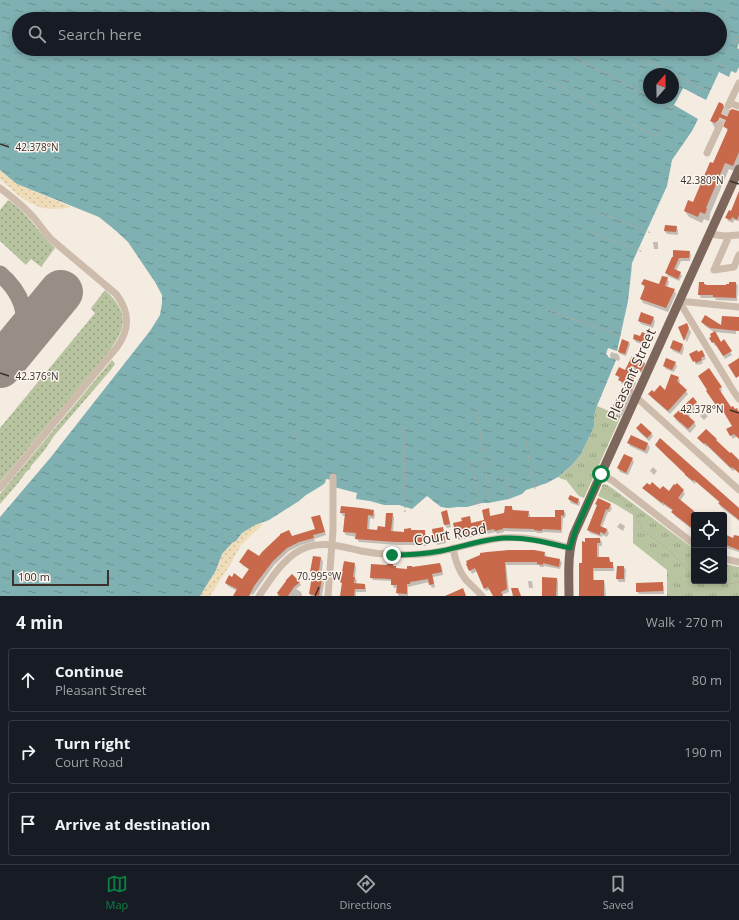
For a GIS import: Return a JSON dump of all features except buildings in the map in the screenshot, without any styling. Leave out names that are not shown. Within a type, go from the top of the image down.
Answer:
[{"type":"main road","name":"Pleasant Street","points":[[569,596],[570,548],[576,529],[739,169]]},
{"type":"street","points":[[738,106],[729,105],[739,83]]},
{"type":"street","points":[[707,153],[720,125]]},
{"type":"street","points":[[0,188],[34,218],[44,233],[116,294],[122,302],[127,318],[125,333],[117,347],[0,488]]},
{"type":"street","points":[[710,234],[721,236],[739,235]]},
{"type":"street","points":[[729,236],[714,270],[734,267],[739,255]]},
{"type":"street","points":[[679,301],[739,307]]},
{"type":"street","points":[[679,301],[739,399]]},
{"type":"street","points":[[636,397],[739,490]]},
{"type":"street","points":[[601,474],[613,481],[691,542]]},
{"type":"street","points":[[328,596],[334,521],[333,477]]},
{"type":"street","name":"Court Road","points":[[259,596],[281,567],[294,554],[314,545],[332,545],[369,552],[397,555],[432,552],[488,540],[510,538],[539,541],[570,548]]},
{"type":"street","points":[[453,548],[456,563],[460,570],[482,596]]},
{"type":"street","points":[[727,560],[739,562]]},
{"type":"path","points":[[656,0],[679,12]]},
{"type":"path","points":[[696,12],[702,0]]},
{"type":"path","points":[[727,15],[730,10]]},
{"type":"path","points":[[736,43],[739,36]]},
{"type":"path","points":[[727,38],[738,44]]},
{"type":"path","points":[[573,56],[643,93]]},
{"type":"path","points":[[637,56],[661,68]]},
{"type":"path","points":[[702,56],[731,71]]},
{"type":"path","points":[[679,77],[709,92]]},
{"type":"path","points":[[548,80],[657,137],[674,105]]},
{"type":"path","points":[[664,104],[672,108]]},
{"type":"path","points":[[596,211],[651,233]]},
{"type":"path","points":[[587,231],[643,252]]},
{"type":"path","points":[[547,310],[622,336]]},
{"type":"path","points":[[478,409],[490,504]]},
{"type":"path","points":[[404,426],[404,514]]},
{"type":"path","points":[[297,432],[298,504]]},
{"type":"path","points":[[526,440],[531,474],[534,480],[535,489]]},
{"type":"path","points":[[472,462],[479,506]]},
{"type":"path","points":[[506,477],[512,500]]},
{"type":"path","points":[[602,487],[615,494],[624,502],[635,513],[643,531],[667,548],[691,573]]},
{"type":"path","points":[[727,584],[739,582]]},
{"type":"green space","points":[[8,200],[21,210],[55,248],[41,267],[31,259],[26,265],[0,241],[0,210]]},
{"type":"green space","points":[[105,290],[115,300],[121,310],[123,320],[122,329],[118,338],[97,366],[0,482],[0,428],[95,313],[91,309]]},
{"type":"green space","points":[[112,360],[115,364],[110,371],[54,436],[30,469],[0,504],[0,494]]},
{"type":"green space","points":[[597,406],[621,416],[584,498],[579,496],[566,480],[558,477],[572,465],[581,454],[594,427],[594,416]]},
{"type":"green space","points":[[603,484],[607,485],[691,547],[691,584],[727,584],[727,565],[739,567],[739,596],[667,596],[667,570],[633,543],[633,515],[598,496]]},
{"type":"sand","points":[[0,170],[17,184],[71,207],[55,209],[45,208],[31,203],[18,195],[0,179]]},
{"type":"sand","points":[[262,523],[261,526],[241,545],[210,596],[200,596],[216,570],[222,554],[242,533],[255,525]]},
{"type":"water","points":[[0,0],[739,0],[739,43],[737,48],[739,49],[739,67],[736,73],[731,71],[729,77],[719,72],[706,100],[683,88],[679,96],[679,68],[643,68],[643,104],[675,104],[698,119],[692,131],[672,160],[667,186],[632,263],[628,301],[617,351],[608,348],[606,354],[608,357],[616,360],[597,406],[594,416],[594,427],[581,454],[572,465],[558,477],[547,483],[526,490],[522,494],[509,499],[467,507],[449,508],[441,507],[427,496],[412,509],[399,505],[384,505],[356,499],[357,493],[334,487],[334,480],[326,479],[325,483],[299,501],[269,520],[255,525],[242,533],[222,554],[216,570],[200,596],[0,596],[0,517],[51,457],[150,331],[160,315],[162,295],[155,282],[128,242],[99,217],[17,184],[0,170]]},
{"type":"taxiway","points":[[0,274],[18,296],[24,313],[23,332],[18,343],[6,359]]},
{"type":"runway","points":[[0,366],[61,292]]},
{"type":"tunnel","points":[[720,125],[728,106]]},
{"type":"route","points":[[392,555],[409,555],[442,551],[488,540],[504,538],[533,540],[570,548],[576,529],[601,474]]}]
